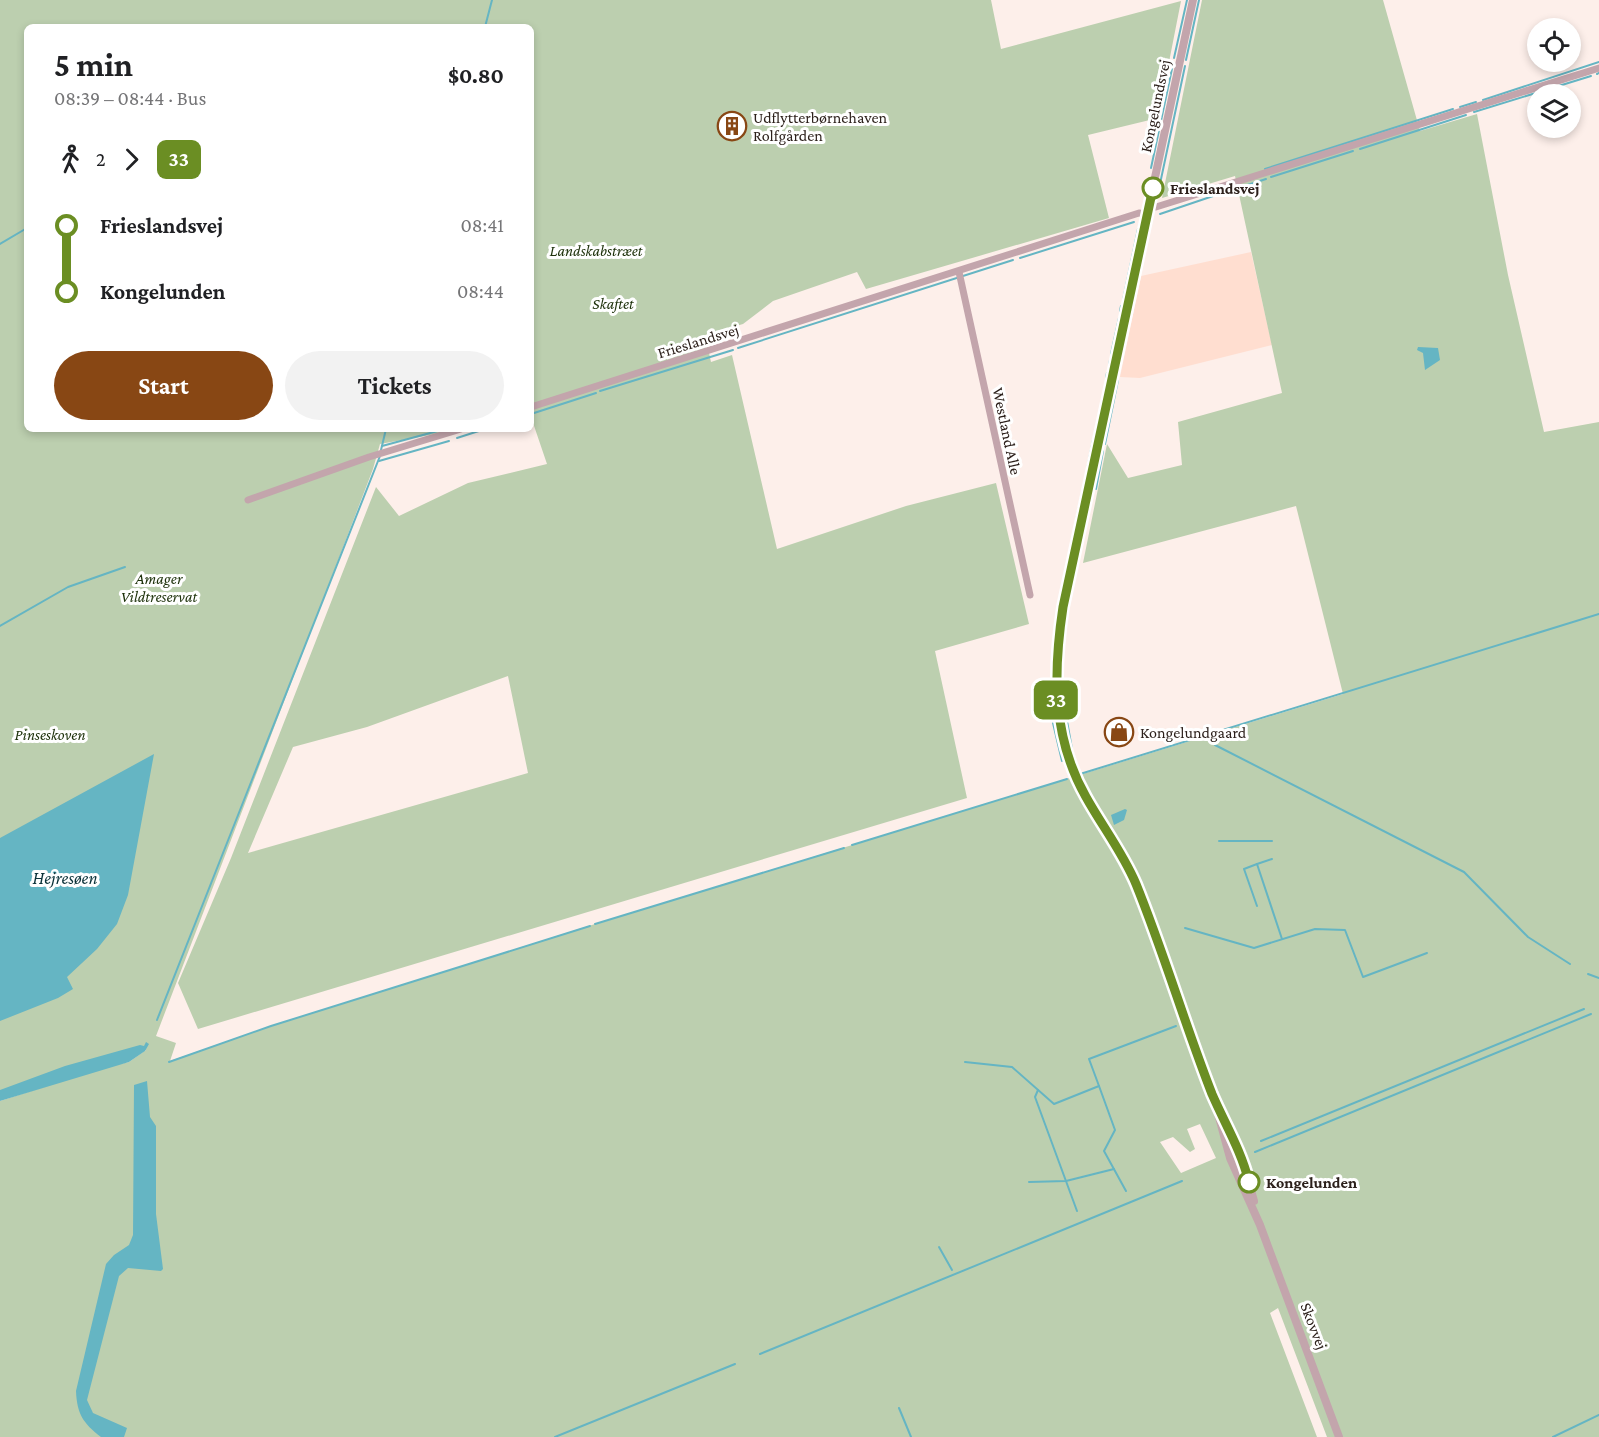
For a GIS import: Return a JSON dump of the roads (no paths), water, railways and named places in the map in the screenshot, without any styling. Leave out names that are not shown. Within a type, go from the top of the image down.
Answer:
[{"type":"street","name":"Kongelundsvej","points":[[1055,677],[1063,607],[1193,0]]},
{"type":"street","name":"Frieslandsvej","points":[[534,406],[1599,68]]},
{"type":"street","name":"Westland Alle","points":[[959,272],[1030,595]]},
{"type":"street","points":[[248,500],[369,457],[452,432]]},
{"type":"street","name":"Skovvej","points":[[1055,677],[1062,738],[1072,766],[1085,795],[1135,883],[1213,1095],[1242,1154],[1260,1225],[1339,1437]]},
{"type":"water","points":[[1418,347],[1438,348],[1440,360],[1425,370],[1423,353],[1417,350]]},
{"type":"water","name":"Hejresøen","points":[[154,754],[128,895],[117,924],[97,949],[67,977],[73,989],[58,998],[0,1021],[0,838]]},
{"type":"water","points":[[1127,810],[1124,820],[1114,825],[1111,815]]},
{"type":"water","points":[[146,1042],[149,1044],[145,1051],[129,1062],[0,1101],[0,1090],[65,1066],[140,1045],[144,1046]]},
{"type":"water","points":[[147,1081],[150,1117],[156,1126],[156,1214],[163,1269],[161,1271],[128,1268],[119,1276],[87,1400],[93,1413],[127,1428],[124,1437],[101,1437],[82,1417],[76,1391],[106,1264],[114,1255],[129,1245],[133,1235],[134,1085]]},
{"type":"waterway","points":[[486,24],[492,0]]},
{"type":"waterway","points":[[1174,58],[1187,0]]},
{"type":"waterway","points":[[1186,60],[1199,0]]},
{"type":"waterway","points":[[1483,100],[1599,62]]},
{"type":"waterway","points":[[1151,168],[1173,64]]},
{"type":"waterway","points":[[1157,198],[1185,66]]},
{"type":"waterway","points":[[1474,112],[1591,76]]},
{"type":"waterway","points":[[1460,107],[1476,102]]},
{"type":"waterway","points":[[1265,169],[1453,109]]},
{"type":"waterway","points":[[1360,149],[1466,115]]},
{"type":"waterway","points":[[1271,177],[1353,151]]},
{"type":"waterway","points":[[1229,191],[1266,179]]},
{"type":"waterway","points":[[1160,214],[1222,193]]},
{"type":"waterway","points":[[1020,258],[1134,222]]},
{"type":"waterway","points":[[1123,300],[1138,229]]},
{"type":"waterway","points":[[0,244],[24,230]]},
{"type":"waterway","points":[[738,348],[1013,260]]},
{"type":"waterway","points":[[1120,311],[1121,306]]},
{"type":"waterway","points":[[1111,354],[1119,318]]},
{"type":"waterway","points":[[600,391],[733,350]]},
{"type":"waterway","points":[[1109,366],[1110,360]]},
{"type":"waterway","points":[[1106,378],[1107,373]]},
{"type":"waterway","points":[[1105,444],[1118,380]]},
{"type":"waterway","points":[[534,413],[596,393]]},
{"type":"waterway","points":[[1096,428],[1100,411]]},
{"type":"waterway","points":[[381,450],[385,432]]},
{"type":"waterway","points":[[382,446],[434,432]]},
{"type":"waterway","points":[[457,438],[476,432]]},
{"type":"waterway","points":[[1087,469],[1093,440]]},
{"type":"waterway","points":[[379,461],[449,441]]},
{"type":"waterway","points":[[1096,489],[1103,451]]},
{"type":"waterway","points":[[157,1020],[380,456]]},
{"type":"waterway","points":[[1076,520],[1085,480]]},
{"type":"waterway","points":[[0,626],[68,587],[125,567]]},
{"type":"waterway","points":[[1080,774],[1599,614]]},
{"type":"waterway","points":[[1048,684],[1051,716]]},
{"type":"waterway","points":[[1062,693],[1072,749]]},
{"type":"waterway","points":[[1053,723],[1062,761]]},
{"type":"waterway","points":[[1215,745],[1464,872],[1528,937],[1570,964]]},
{"type":"waterway","points":[[852,845],[1067,779]]},
{"type":"waterway","points":[[1219,841],[1272,841]]},
{"type":"waterway","points":[[595,924],[844,848]]},
{"type":"waterway","points":[[1257,864],[1272,859]]},
{"type":"waterway","points":[[1257,906],[1244,869],[1257,864],[1282,939]]},
{"type":"waterway","points":[[169,1062],[271,1026],[590,926]]},
{"type":"waterway","points":[[1185,928],[1254,948],[1315,929],[1345,930],[1363,977],[1427,953]]},
{"type":"waterway","points":[[1588,974],[1599,978]]},
{"type":"waterway","points":[[1261,1141],[1584,1009]]},
{"type":"waterway","points":[[1255,1152],[1591,1014]]},
{"type":"waterway","points":[[965,1062],[1012,1067],[1054,1104],[1099,1086],[1089,1059],[1176,1026]]},
{"type":"waterway","points":[[1099,1086],[1115,1130],[1104,1151],[1126,1191]]},
{"type":"waterway","points":[[1038,1090],[1035,1097],[1077,1211]]},
{"type":"waterway","points":[[1029,1182],[1066,1181],[1114,1169]]},
{"type":"waterway","points":[[760,1354],[1182,1181]]},
{"type":"waterway","points":[[939,1247],[952,1270]]},
{"type":"waterway","points":[[555,1437],[735,1364]]},
{"type":"waterway","points":[[899,1408],[911,1437]]},
{"type":"waterway","points":[[1553,1437],[1599,1415]]},
{"type":"place","name":"Udflytterbørnehaven Rolfgården","points":[[732,126]]},
{"type":"place","name":"Frieslandsvej","points":[[1153,188]]},
{"type":"place","name":"Kongelundgaard","points":[[1119,732]]},
{"type":"place","name":"Kongelunden","points":[[1249,1182]]},
{"type":"park label","name":"Landskabstræet","points":[[596,250]]},
{"type":"park label","name":"Skaftet","points":[[613,303]]},
{"type":"park label","name":"Amager Vildtreservat","points":[[159,587]]},
{"type":"park label","name":"Pinseskoven","points":[[50,734]]}]
